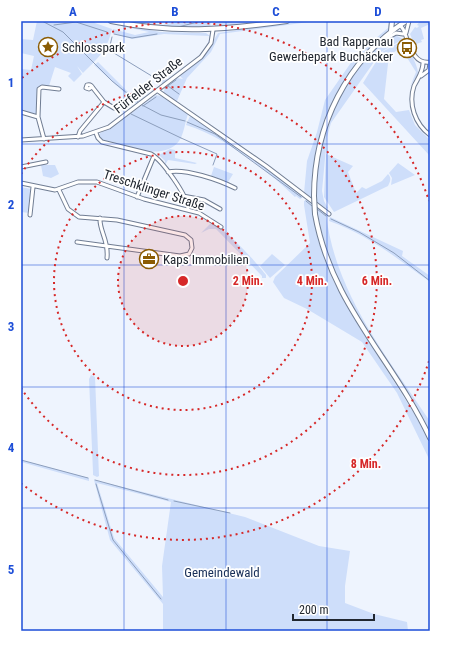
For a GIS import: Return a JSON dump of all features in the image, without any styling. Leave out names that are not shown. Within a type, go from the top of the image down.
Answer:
[{"type":"main road","points":[[111,21],[154,29],[213,30],[287,21]]},
{"type":"main road","points":[[391,32],[393,21],[399,23],[408,21]]},
{"type":"main road","points":[[399,23],[378,43],[349,76],[330,111],[317,155],[314,196],[315,214],[324,252],[341,292],[358,322],[412,404],[430,438]]},
{"type":"street","points":[[406,36],[408,21]]},
{"type":"street","points":[[399,23],[403,34]]},
{"type":"street","points":[[399,23],[414,56],[423,63],[430,63],[429,70],[419,77]]},
{"type":"street","name":"Fürfelder Straße","points":[[21,140],[78,137],[96,133],[118,122],[201,57],[211,43],[213,30]]},
{"type":"street","points":[[378,43],[395,33],[406,36]]},
{"type":"street","points":[[423,63],[413,91],[412,106],[419,124],[430,135]]},
{"type":"street","name":"Fürfelder Straße","points":[[92,87],[104,102],[114,108]]},
{"type":"street","points":[[44,139],[38,117],[39,88],[59,90]]},
{"type":"street","points":[[158,91],[266,166],[329,214]]},
{"type":"street","name":"Fürfelder Straße","points":[[78,137],[104,102]]},
{"type":"street","points":[[21,112],[38,117]]},
{"type":"street","points":[[96,133],[102,142],[154,156],[168,172],[188,204],[188,209]]},
{"type":"street","points":[[137,197],[154,156]]},
{"type":"street","points":[[21,167],[46,162]]},
{"type":"street","points":[[168,172],[190,174],[215,180],[235,188]]},
{"type":"street","name":"Treschklinger Straße","points":[[21,183],[33,187],[59,190],[78,182],[91,181],[109,185],[137,197],[188,209],[208,218],[221,227]]},
{"type":"street","points":[[30,215],[33,187]]},
{"type":"street","points":[[59,190],[68,209],[74,215],[84,218],[117,220],[185,236],[191,240],[192,248],[189,254],[183,256],[78,242]]},
{"type":"street","points":[[183,196],[204,200],[220,209]]},
{"type":"street","points":[[100,218],[100,225],[108,246],[107,258]]},
{"type":"green space","points":[[37,21],[94,21],[95,23],[112,29],[105,49],[93,63],[83,73],[77,66],[82,74],[74,82],[68,76],[71,73],[55,67],[49,86],[40,86],[37,89],[36,114],[21,110],[22,69],[31,70],[34,56],[21,53],[21,39],[33,40]]},
{"type":"green space","points":[[98,21],[161,32],[206,33],[210,36],[210,42],[200,56],[195,60],[205,48],[209,36],[164,34],[132,39],[112,33],[113,29],[135,35],[149,32]]},
{"type":"green space","points":[[119,21],[138,21],[163,25],[180,21],[211,21],[210,28],[164,28]]},
{"type":"green space","points":[[214,21],[275,21],[215,27]]},
{"type":"green space","points":[[299,21],[316,21],[220,34],[211,52],[187,78],[177,101],[175,102],[163,93],[165,88],[177,78],[183,79],[180,76],[203,58],[218,33]]},
{"type":"green space","points":[[389,21],[391,21],[390,29],[363,56],[351,72],[332,105],[314,160],[311,199],[304,193],[307,161],[317,132],[325,100],[357,54],[388,28]]},
{"type":"green space","points":[[420,21],[430,21],[430,24],[421,28],[424,39],[421,40],[422,42],[416,44],[415,40],[413,41],[410,34],[415,27],[417,28],[419,26],[417,25]]},
{"type":"green space","points":[[397,35],[403,39],[381,52],[331,123],[327,137],[322,191],[324,201],[328,208],[325,209],[316,202],[316,182],[323,141],[336,102],[358,67],[380,44]]},
{"type":"green space","points":[[404,40],[415,62],[418,73],[410,87],[416,72],[401,48],[389,55],[384,99],[396,112],[409,110],[415,125],[430,140],[429,155],[363,83],[382,52]]},
{"type":"green space","points":[[98,62],[127,91],[141,101],[163,84],[156,79],[158,76],[168,80],[191,63],[138,105],[94,65]]},
{"type":"green space","points":[[156,95],[161,96],[188,114],[181,138],[172,147],[164,151],[144,151],[105,142],[99,138],[100,133],[118,123]]},
{"type":"green space","points":[[190,116],[253,158],[303,195],[303,197],[300,199],[296,196],[295,197],[258,165],[230,146],[201,130],[186,125]]},
{"type":"green space","points":[[170,149],[175,150],[175,158],[197,163],[195,164],[168,160],[165,165],[165,161],[159,155]]},
{"type":"green space","points":[[326,154],[353,166],[348,172],[356,193],[362,187],[366,189],[382,181],[388,174],[390,182],[388,186],[334,212],[324,197]]},
{"type":"green space","points":[[398,163],[415,175],[391,185],[392,178],[389,173]]},
{"type":"green space","points":[[41,165],[55,165],[59,174],[51,178],[43,176]]},
{"type":"green space","points":[[214,167],[233,174],[228,182],[211,176]]},
{"type":"green space","points":[[21,187],[31,189],[29,213],[21,212]]},
{"type":"green space","points":[[308,199],[311,202],[319,243],[334,282],[352,315],[417,418],[430,443],[430,461],[397,393],[362,342],[307,309],[284,298],[273,282],[275,277],[310,243],[304,205],[304,201]]},
{"type":"green space","points":[[317,206],[326,214],[331,243],[351,296],[379,346],[430,421],[430,434],[378,354],[345,296],[332,266],[322,236]]},
{"type":"green space","points":[[330,217],[403,251],[402,256],[430,276],[430,282],[369,240],[343,226],[329,221]]},
{"type":"green space","points":[[210,224],[223,230],[240,245],[266,275],[266,278],[262,278],[262,276],[216,229],[209,229],[201,233]]},
{"type":"green space","points":[[272,254],[285,265],[270,278],[260,266]]},
{"type":"green space","points":[[91,375],[95,377],[99,476],[97,477],[93,475],[89,379]]},
{"type":"green space","points":[[21,460],[89,478],[89,481],[21,462]]},
{"type":"green space","name":"Gemeindewald","points":[[94,480],[245,517],[319,546],[350,551],[345,586],[345,603],[374,614],[407,622],[408,631],[163,631],[163,604],[110,540]],"holes":[[[97,483],[171,502],[162,566],[163,597],[114,538]]]},
{"type":"waterway","points":[[42,21],[63,32],[112,81],[138,102]]},
{"type":"waterway","points":[[178,27],[202,21]]},
{"type":"waterway","points":[[54,25],[76,22],[107,32]]},
{"type":"waterway","points":[[114,34],[132,38],[157,34]]},
{"type":"waterway","points":[[112,37],[109,50],[155,78]]},
{"type":"waterway","points":[[165,88],[176,80]]},
{"type":"waterway","points":[[168,86],[179,94]]},
{"type":"waterway","points":[[143,106],[156,97]]},
{"type":"waterway","points":[[142,105],[161,115],[185,121]]},
{"type":"waterway","points":[[131,114],[181,138]]},
{"type":"waterway","points":[[187,122],[215,134],[301,197]]},
{"type":"waterway","points":[[181,138],[217,154],[213,165]]},
{"type":"waterway","points":[[306,201],[312,206]]},
{"type":"waterway","points":[[317,209],[326,216]]},
{"type":"waterway","points":[[331,219],[359,232],[394,253],[430,281]]},
{"type":"waterway","points":[[21,460],[88,478]]},
{"type":"waterway","points":[[95,480],[168,500]]},
{"type":"waterway","points":[[96,484],[113,540],[161,599]]},
{"type":"waterway","points":[[174,501],[230,513]]},
{"type":"place","name":"Schlosspark","points":[[48,47]]},
{"type":"place","name":"Bad Rappenau Gewerbepark Buchäcker","points":[[407,48]]},
{"type":"place","name":"Kaps Immobilien","points":[[149,259]]}]
